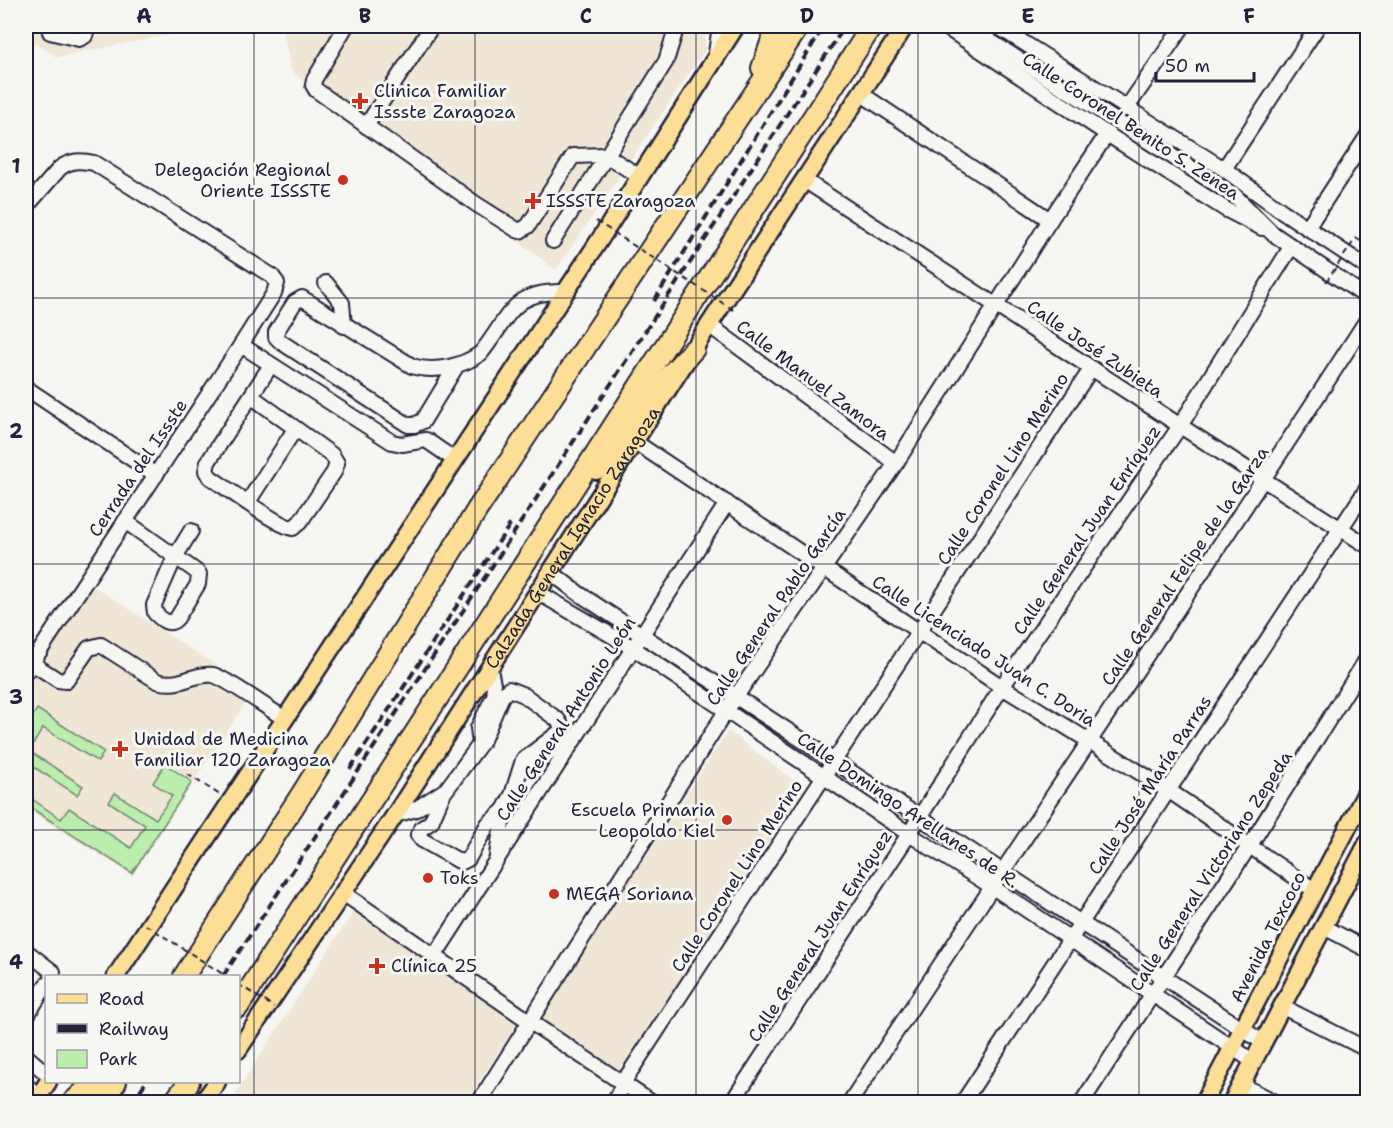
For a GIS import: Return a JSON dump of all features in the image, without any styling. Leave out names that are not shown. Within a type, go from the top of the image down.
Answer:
[{"type":"highway","points":[[751,100],[777,26]]},
{"type":"highway","points":[[185,975],[303,792],[477,510],[799,26]]},
{"type":"highway","name":"Calzada General Ignacio Zaragoza","points":[[240,1004],[872,26]]},
{"type":"highway","points":[[552,518],[623,439],[655,391],[694,349]]},
{"type":"highway","points":[[73,1102],[93,1083]]},
{"type":"highway","points":[[101,1102],[115,1083]]},
{"type":"highway","points":[[174,1102],[188,1083]]},
{"type":"highway","points":[[184,1102],[194,1083]]},
{"type":"main road","points":[[117,975],[565,292],[736,26]]},
{"type":"main road","name":"Calzada General Ignacio Zaragoza","points":[[240,1047],[395,815],[710,324],[905,26]]},
{"type":"main road","name":"Avenida Texcoco","points":[[1204,1102],[1314,890],[1365,799]]},
{"type":"main road","points":[[1232,1102],[1367,846]]},
{"type":"main road","points":[[37,1100],[47,1083]]},
{"type":"main road","points":[[203,1102],[216,1083]]},
{"type":"street","points":[[47,28],[82,39],[87,34],[88,26]]},
{"type":"street","points":[[346,26],[316,75],[313,85],[316,90],[476,204],[517,230],[528,226],[573,156],[606,155],[640,177]]},
{"type":"street","points":[[366,126],[432,26]]},
{"type":"street","points":[[553,241],[666,61],[677,26]]},
{"type":"street","points":[[712,63],[718,47],[720,26]]},
{"type":"street","name":"Calle Coronel Benito S. Zenea","points":[[944,26],[962,29],[990,41],[1235,196],[1272,233],[1368,298]]},
{"type":"street","name":"Calle Coronel Benito S. Zenea","points":[[997,26],[1224,169],[1368,268]]},
{"type":"street","points":[[1126,109],[1183,26]]},
{"type":"street","points":[[1224,169],[1318,26]]},
{"type":"street","name":"Calle Coronel Benito S. Zenea","points":[[962,29],[1107,134],[1225,209],[1272,233]]},
{"type":"street","points":[[860,93],[1050,220]]},
{"type":"street","name":"Calle General Pablo García","points":[[479,1102],[726,711],[896,464],[1107,134]]},
{"type":"street","points":[[1307,228],[1368,135]]},
{"type":"street","name":"Cerrada del Issste","points":[[26,207],[67,163],[75,160],[94,163],[272,276],[277,283],[274,293],[241,345],[30,666]]},
{"type":"street","name":"Calle José Zubieta","points":[[804,180],[997,304],[1091,369],[1368,546]]},
{"type":"street","name":"Calle Coronel Benito S. Zenea","points":[[1235,196],[1282,211]]},
{"type":"street","name":"Calle General Juan Enríquez","points":[[732,1102],[909,834],[1002,687],[1180,426],[1291,247]]},
{"type":"street","points":[[326,283],[342,303],[344,326]]},
{"type":"street","points":[[457,364],[423,421],[414,425],[408,424],[276,337],[278,328],[299,298],[412,366],[422,370],[439,369],[473,359],[481,353],[521,300],[531,295],[565,292]]},
{"type":"street","name":"Calle General Felipe de la Garza","points":[[850,1102],[991,886],[1091,741],[1264,480],[1368,318]]},
{"type":"street","name":"Calle Manuel Zamora","points":[[710,324],[896,464]]},
{"type":"street","points":[[241,345],[392,442],[402,444],[426,440],[455,460]]},
{"type":"street","points":[[251,396],[335,459],[337,463],[334,472],[300,522],[293,528],[284,526],[210,477],[206,471],[208,462],[271,365]]},
{"type":"street","name":"Calle Coronel Lino Merino","points":[[614,1102],[622,1083],[1091,369]]},
{"type":"street","points":[[26,388],[156,475]]},
{"type":"street","points":[[248,502],[296,429]]},
{"type":"street","name":"Calle Licenciado Juan C. Doria","points":[[635,442],[1002,687],[1168,790],[1314,890]]},
{"type":"street","name":"Calle José María Parras","points":[[963,1102],[1368,488]]},
{"type":"street","name":"Calle General Antonio León","points":[[435,955],[727,502]]},
{"type":"street","points":[[125,521],[175,557],[191,531]]},
{"type":"street","name":"Calle Domingo Arellanes de R.","points":[[552,573],[578,593],[834,760],[918,818],[1264,1043]]},
{"type":"street","name":"Calle Domingo Arellanes de R.","points":[[539,593],[633,648],[909,834],[1154,993],[1254,1062]]},
{"type":"street","points":[[569,610],[578,593]]},
{"type":"street","points":[[30,666],[58,681],[66,681],[89,648],[101,645],[158,681],[165,683],[179,683],[204,675],[218,677],[285,719]]},
{"type":"street","name":"Calle General Victoriano Zepeda","points":[[1082,1102],[1250,845],[1368,657]]},
{"type":"street","points":[[480,744],[477,735],[479,722],[495,694],[490,669]]},
{"type":"street","points":[[496,860],[504,810],[512,795],[523,760],[544,745],[561,728],[558,720],[514,690],[506,691],[480,744],[446,790],[431,822],[422,828],[418,835],[422,840],[462,862],[468,859],[488,824],[504,810]]},
{"type":"street","points":[[521,771],[546,756],[562,738],[579,733]]},
{"type":"street","points":[[395,815],[416,809],[446,790]]},
{"type":"street","points":[[344,893],[651,1102]]},
{"type":"street","points":[[1324,927],[1368,950]]},
{"type":"street","points":[[26,951],[53,972],[52,975]]},
{"type":"street","points":[[26,1017],[45,987]]},
{"type":"street","points":[[1283,1007],[1368,1050]]},
{"type":"street","points":[[26,1056],[45,1072]]},
{"type":"street","points":[[26,1085],[37,1100]]},
{"type":"street","points":[[1242,1085],[1275,1102]]},
{"type":"path","points":[[596,221],[735,311]]},
{"type":"path","points":[[1326,282],[1356,238],[1368,246]]},
{"type":"path","points":[[187,774],[231,802]]},
{"type":"path","points":[[146,925],[224,975]]},
{"type":"path","points":[[240,985],[274,1007]]},
{"type":"shaded area","points":[[26,26],[214,26],[57,57],[26,38]]},
{"type":"shaded area","name":"ISSSTE Zaragoza","points":[[282,26],[706,26],[705,50],[556,270],[291,71]]},
{"type":"shaded area","name":"Unidad de Medicina Familiar 120 Zaragoza","points":[[89,583],[254,690],[132,876],[26,808],[26,680]]},
{"type":"shaded area","points":[[728,731],[805,789],[624,1073],[540,1017]]},
{"type":"shaded area","name":"Clínica 25","points":[[353,912],[519,1021],[466,1102],[230,1102]]},
{"type":"green space","points":[[37,709],[104,752],[98,762],[43,728],[29,751],[83,786],[77,795],[26,762],[26,728]]},
{"type":"green space","points":[[165,764],[192,782],[132,873],[26,805],[26,795],[61,819],[69,808],[131,848],[145,825],[109,802],[115,793],[156,819],[172,796],[153,783]]},
{"type":"railway","points":[[654,301],[824,26]]},
{"type":"railway","points":[[224,975],[845,26]]},
{"type":"railway","points":[[350,769],[511,523]]},
{"type":"railway","points":[[132,1102],[145,1083]]},
{"type":"place","name":"Clinica Familiar Issste Zaragoza","points":[[360,101]]},
{"type":"place","name":"Delegación Regional Oriente ISSSTE","points":[[343,180]]},
{"type":"place","name":"ISSSTE Zaragoza","points":[[533,201]]},
{"type":"place","name":"Unidad de Medicina Familiar 120 Zaragoza","points":[[120,749]]},
{"type":"place","name":"Escuela Primaria Leopoldo Kiel","points":[[727,820]]},
{"type":"place","name":"Toks","points":[[428,878]]},
{"type":"place","name":"MEGA Soriana","points":[[554,894]]},
{"type":"place","name":"Clínica 25","points":[[377,966]]}]
